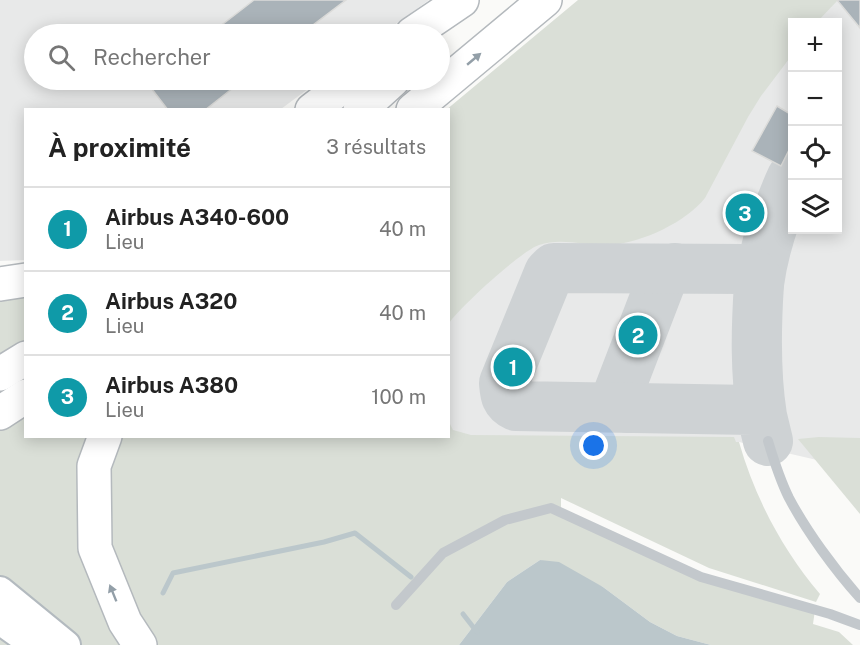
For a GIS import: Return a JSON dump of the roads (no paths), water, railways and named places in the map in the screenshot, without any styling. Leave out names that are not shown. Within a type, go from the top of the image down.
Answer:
[{"type":"highway","points":[[427,24],[462,0]]},
{"type":"highway","points":[[450,28],[480,0]]},
{"type":"highway","points":[[450,79],[545,0]]},
{"type":"highway","points":[[315,108],[338,90]]},
{"type":"highway","points":[[362,108],[382,90]]},
{"type":"highway","points":[[415,108],[437,90]]},
{"type":"highway","points":[[0,284],[24,280]]},
{"type":"highway","points":[[0,375],[24,359]]},
{"type":"highway","points":[[0,413],[24,397]]},
{"type":"highway","points":[[104,438],[94,466],[95,548],[125,622],[140,645]]},
{"type":"main road","points":[[0,591],[66,645]]},
{"type":"main road","points":[[0,620],[36,645]]},
{"type":"lane","points":[[768,441],[777,472],[790,500],[818,543],[860,598]]},
{"type":"lane","points":[[396,605],[443,553],[505,520],[551,508],[701,577],[830,614],[860,625]]},
{"type":"waterway","points":[[163,593],[173,573],[324,542],[355,533],[411,577]]},
{"type":"waterway","points":[[463,614],[477,632]]},
{"type":"place","name":"Airbus A380","points":[[745,213]]},
{"type":"place","name":"Airbus A320","points":[[638,335]]},
{"type":"place","name":"Airbus A340-600","points":[[513,367]]}]
